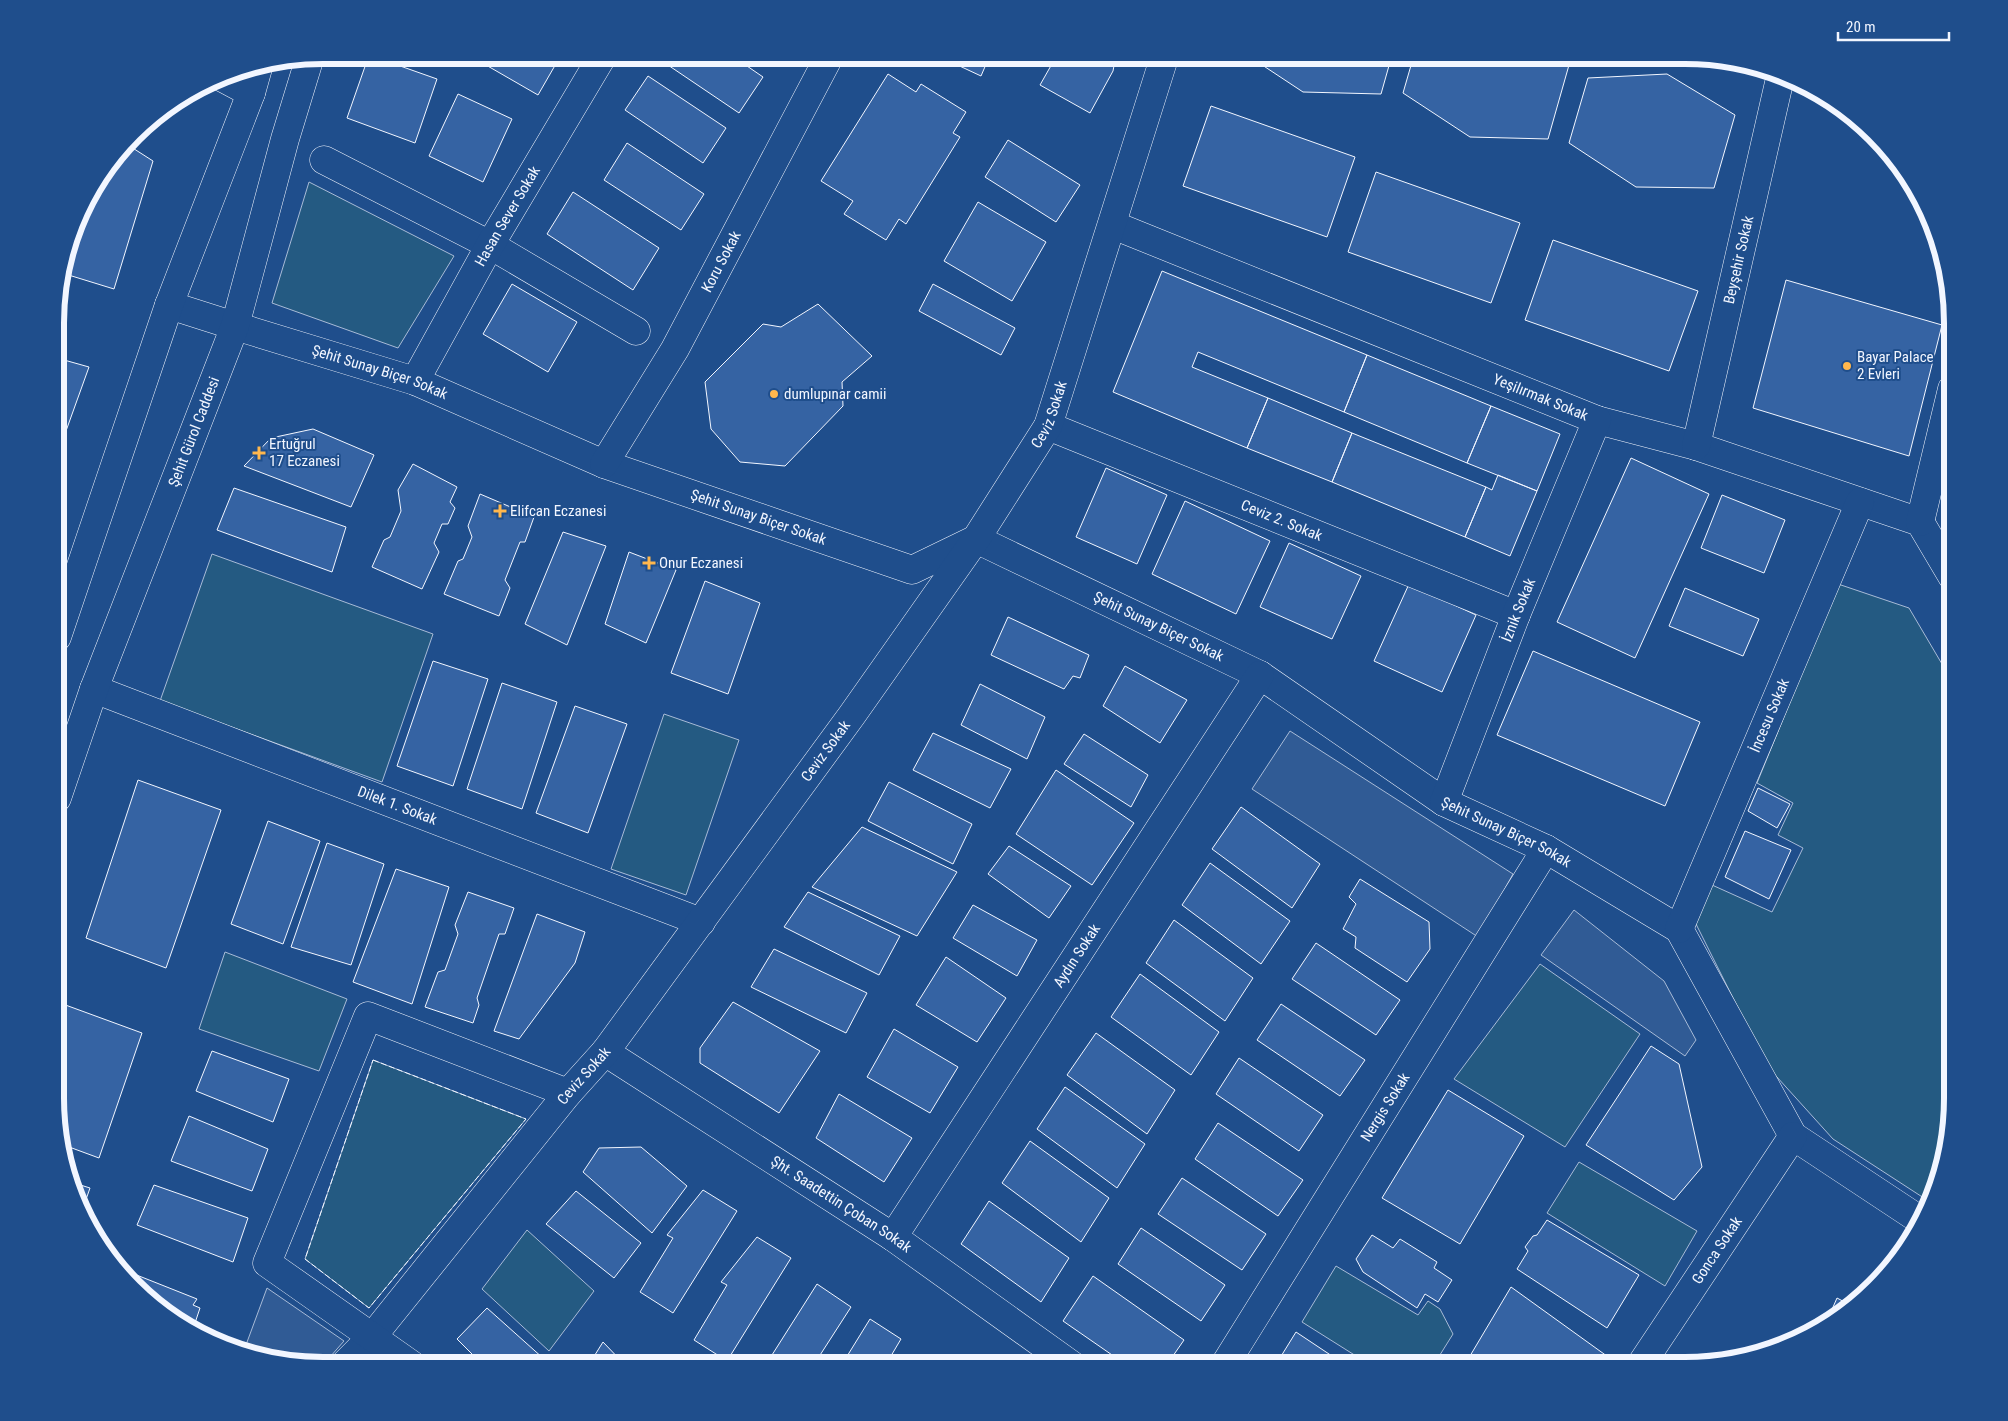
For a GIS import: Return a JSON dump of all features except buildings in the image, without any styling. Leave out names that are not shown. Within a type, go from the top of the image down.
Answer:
[{"type":"street","name":"Şehit Gürol Caddesi","points":[[64,777],[94,689],[235,326],[308,64]]},
{"type":"street","name":"Hasan Sever Sokak","points":[[415,381],[490,245],[598,64]]},
{"type":"street","name":"Koru Sokak","points":[[604,464],[675,349],[825,64]]},
{"type":"street","name":"Ceviz Sokak","points":[[353,1357],[372,1337],[568,1093],[605,1052],[852,715],[976,539],[1048,426],[1162,64]]},
{"type":"street","points":[[64,616],[169,305],[255,80],[236,78]]},
{"type":"street","name":"Beyşehir Sokak","points":[[1696,446],[1779,81]]},
{"type":"street","points":[[324,160],[490,245],[636,331]]},
{"type":"street","name":"Yeşilırmak Sokak","points":[[1113,225],[1597,420],[1696,446],[1920,522]]},
{"type":"street","name":"Şehit Sunay Biçer Sokak","points":[[169,305],[415,381],[604,464],[912,570],[976,539],[1260,674],[1444,802],[1546,849],[1679,928]]},
{"type":"street","name":"İznik Sokak","points":[[1444,802],[1516,615],[1597,420]]},
{"type":"street","points":[[1944,423],[1920,522],[1944,562]]},
{"type":"street","name":"Ceviz 2. Sokak","points":[[1048,426],[1516,615]]},
{"type":"street","name":"İncesu Sokak","points":[[1679,928],[1860,502]]},
{"type":"street","name":"Aydın Sokak","points":[[893,1237],[1260,674]]},
{"type":"street","name":"Dilek 1. Sokak","points":[[94,689],[701,922]]},
{"type":"street","name":"Nergis Sokak","points":[[1230,1357],[1546,849]]},
{"type":"street","points":[[1679,928],[1793,1136],[1916,1217]]},
{"type":"street","points":[[400,1357],[267,1263],[368,1016],[568,1093]]},
{"type":"street","name":"Şht. Saadettin Çoban Sokak","points":[[605,1052],[893,1237],[1060,1357]]},
{"type":"street","name":"Gonca Sokak","points":[[1646,1357],[1793,1136]]},
{"type":"shaded area","points":[[309,182],[454,256],[398,348],[272,303]]},
{"type":"shaded area","points":[[212,554],[433,634],[382,782],[160,701]]},
{"type":"shaded area","points":[[1838,584],[1909,608],[1944,667],[1944,1115],[1939,1149],[1925,1199],[1833,1139],[1767,1066],[1695,922],[1712,885],[1772,912],[1803,848],[1778,835],[1793,803],[1757,783]]},
{"type":"shaded area","points":[[664,714],[739,740],[686,895],[611,869]]},
{"type":"shaded area","points":[[1290,731],[1513,874],[1478,937],[1252,789]]},
{"type":"shaded area","points":[[1574,910],[1664,981],[1696,1040],[1685,1056],[1541,955]]},
{"type":"shaded area","points":[[225,952],[347,999],[319,1071],[199,1029]]},
{"type":"shaded area","points":[[1540,964],[1640,1034],[1565,1147],[1454,1079]]},
{"type":"shaded area","points":[[373,1060],[526,1119],[369,1308],[305,1259]]},
{"type":"shaded area","points":[[1579,1162],[1697,1231],[1665,1286],[1547,1213]]},
{"type":"shaded area","points":[[527,1230],[594,1291],[549,1351],[482,1289]]},
{"type":"shaded area","points":[[1336,1266],[1418,1315],[1428,1301],[1440,1309],[1453,1334],[1439,1357],[1358,1357],[1302,1322]]},
{"type":"shaded area","points":[[267,1288],[344,1341],[330,1357],[289,1355],[246,1346]]},
{"type":"fence","points":[[373,1060],[526,1119],[369,1308],[305,1259],[373,1060]]},
{"type":"place","name":"Bayar Palace 2 Evleri","points":[[1847,366]]},
{"type":"place","name":"dumlupınar camii","points":[[774,394]]},
{"type":"place","name":"Ertuğrul 17 Eczanesi","points":[[259,453]]},
{"type":"place","name":"Elifcan Eczanesi","points":[[500,511]]},
{"type":"place","name":"Onur Eczanesi","points":[[649,563]]}]
